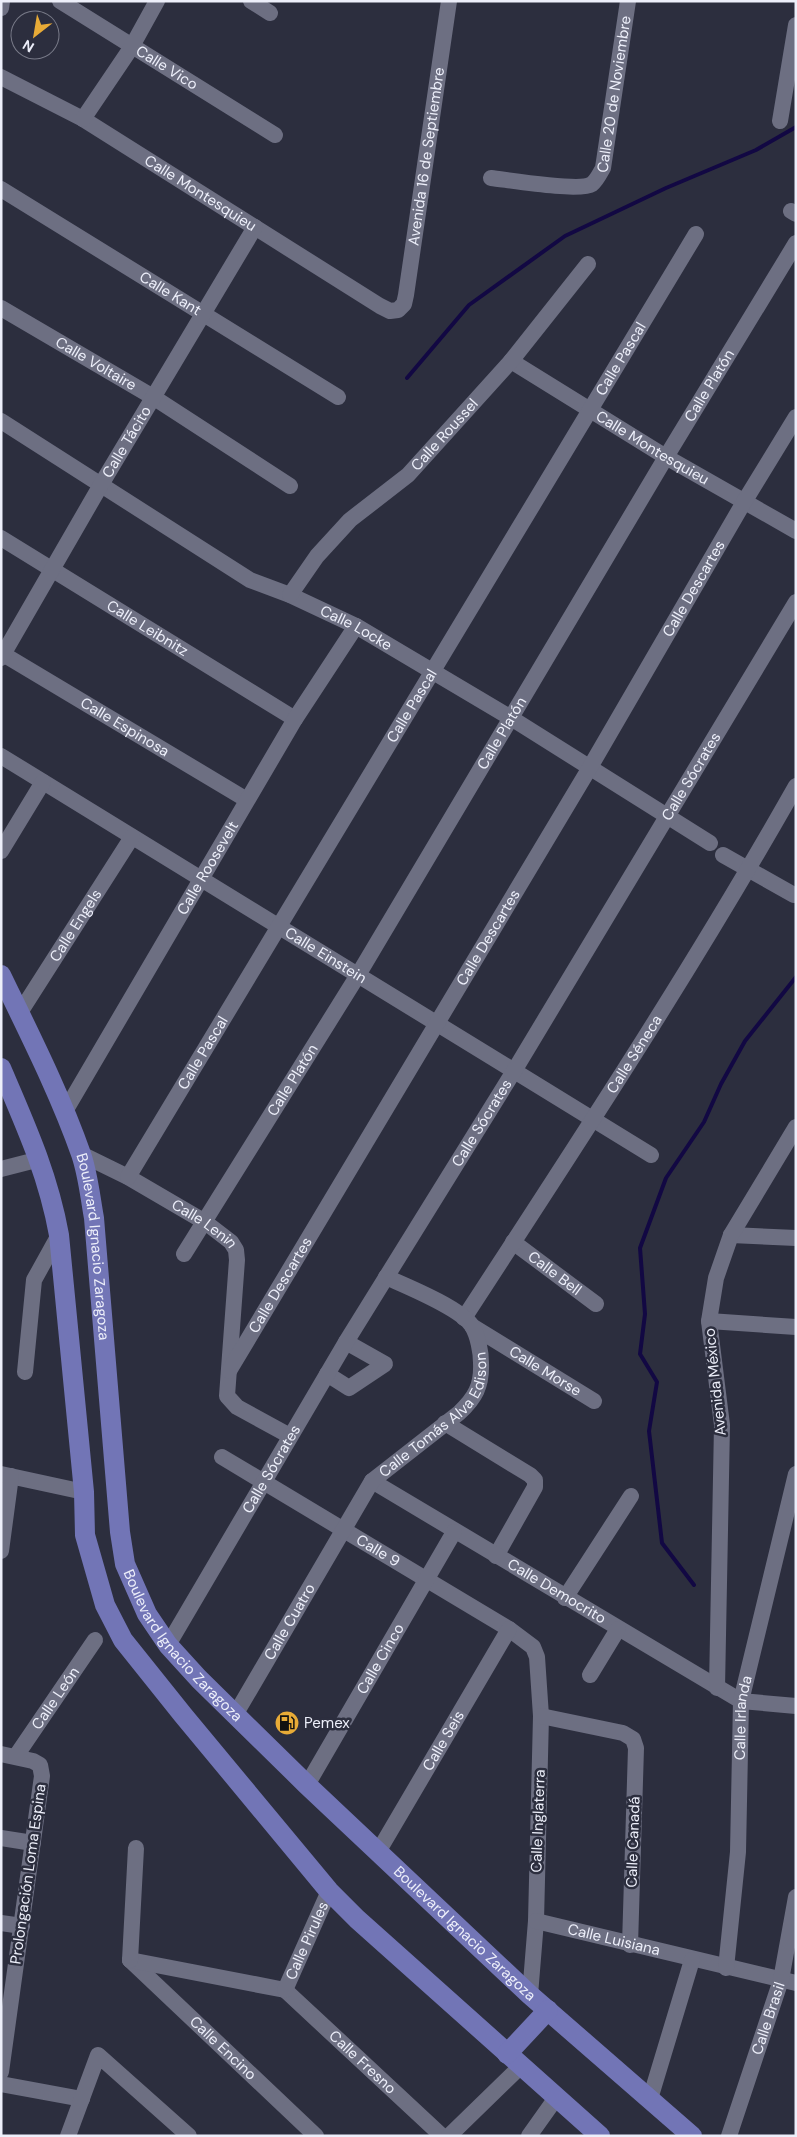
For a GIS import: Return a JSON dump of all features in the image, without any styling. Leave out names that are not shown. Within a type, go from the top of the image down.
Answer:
[{"type":"main road","name":"Boulevard Ignacio Zaragoza","points":[[1,975],[81,1154],[94,1218],[120,1532],[125,1564],[147,1614],[168,1645],[235,1715],[307,1785],[530,1995],[692,2136]]},
{"type":"main road","name":"Boulevard Ignacio Zaragoza","points":[[1,1068],[40,1159],[52,1197],[59,1235],[84,1492],[85,1535],[93,1570],[105,1605],[123,1640],[329,1891],[357,1919],[600,2136]]},
{"type":"main road","points":[[514,2060],[548,2010]]},
{"type":"street","points":[[1,8],[2,1]]},
{"type":"street","name":"Calle Vico","points":[[60,1],[131,48],[275,135]]},
{"type":"street","points":[[83,119],[131,48],[156,1]]},
{"type":"street","points":[[250,1],[270,13]]},
{"type":"street","name":"Avenida 16 de Septiembre","points":[[398,310],[404,304],[406,295],[449,1]]},
{"type":"street","name":"Calle 20 de Noviembre","points":[[491,178],[578,188],[593,184],[603,168],[628,1]]},
{"type":"street","points":[[780,121],[796,25]]},
{"type":"street","name":"Calle Montesquieu","points":[[1,77],[83,119],[380,306],[390,311],[398,310]]},
{"type":"street","name":"Calle Kant","points":[[1,190],[338,397]]},
{"type":"street","name":"Calle Tácito","points":[[2,656],[102,483],[255,227]]},
{"type":"street","name":"Calle Pascal","points":[[128,1177],[696,234]]},
{"type":"street","name":"Calle Platón","points":[[184,1254],[358,975],[666,457],[796,243]]},
{"type":"street","name":"Calle Roussel","points":[[290,595],[317,556],[350,520],[408,475],[511,361],[588,264]]},
{"type":"street","name":"Calle Voltaire","points":[[1,308],[153,397],[290,486]]},
{"type":"street","name":"Calle Montesquieu","points":[[511,361],[666,457],[796,531]]},
{"type":"street","name":"Calle Descartes","points":[[229,1370],[590,769],[744,502],[796,417]]},
{"type":"street","name":"Calle Locke","points":[[1,421],[102,483],[250,580],[290,595],[356,626],[511,718],[710,843]]},
{"type":"street","name":"Calle Leibnitz","points":[[1,538],[53,568],[294,719]]},
{"type":"street","name":"Calle Sócrates","points":[[168,1645],[346,1342],[514,1071],[796,602]]},
{"type":"street","name":"Calle Roosevelt","points":[[64,1113],[294,719],[356,626]]},
{"type":"street","name":"Calle Espinosa","points":[[2,656],[247,800]]},
{"type":"street","name":"Calle Einstein","points":[[1,756],[651,1155]]},
{"type":"street","points":[[1,851],[43,782]]},
{"type":"street","name":"Calle Séneca","points":[[468,1322],[513,1242],[594,1120],[749,869],[796,786]]},
{"type":"street","name":"Calle Engels","points":[[19,1014],[132,837]]},
{"type":"street","points":[[723,855],[794,895]]},
{"type":"street","name":"Avenida México","points":[[717,1688],[722,1425],[709,1321],[716,1278],[731,1235],[789,1147],[796,1127]]},
{"type":"street","name":"Calle Lenin","points":[[81,1154],[128,1177],[205,1222],[231,1242],[236,1250],[227,1396],[230,1402],[290,1436]]},
{"type":"street","points":[[1,1169],[40,1159]]},
{"type":"street","points":[[25,1372],[34,1280],[59,1235]]},
{"type":"street","points":[[731,1235],[796,1238]]},
{"type":"street","name":"Calle Bell","points":[[513,1242],[596,1304]]},
{"type":"street","points":[[386,1277],[429,1297],[468,1322]]},
{"type":"street","points":[[709,1321],[796,1327]]},
{"type":"street","name":"Calle Morse","points":[[468,1322],[594,1401]]},
{"type":"street","name":"Calle Tomás Alva Edison","points":[[343,1529],[372,1481],[472,1401],[479,1388],[481,1358],[468,1322]]},
{"type":"street","points":[[327,1374],[349,1388],[386,1364],[346,1342]]},
{"type":"street","points":[[445,1422],[536,1480],[535,1487],[496,1556]]},
{"type":"street","name":"Calle 9","points":[[222,1457],[509,1629],[534,1647]]},
{"type":"street","name":"Calle Irlanda","points":[[726,1968],[738,1852],[740,1701],[796,1474]]},
{"type":"street","points":[[1,1551],[6,1475],[84,1492]]},
{"type":"street","name":"Calle Democrito","points":[[372,1481],[454,1532],[740,1701]]},
{"type":"street","points":[[565,1598],[631,1496]]},
{"type":"street","name":"Calle Cuatro","points":[[235,1715],[343,1529]]},
{"type":"street","name":"Calle Cinco","points":[[307,1785],[454,1532]]},
{"type":"street","name":"Calle Seis","points":[[378,1852],[509,1629]]},
{"type":"street","points":[[590,1675],[618,1629]]},
{"type":"street","name":"Calle León","points":[[9,1755],[95,1640]]},
{"type":"street","name":"Calle Inglaterra","points":[[530,1995],[536,1921],[541,1716],[537,1657],[534,1647]]},
{"type":"street","points":[[740,1701],[796,1706]]},
{"type":"street","name":"Calle Canadá","points":[[541,1716],[623,1733],[633,1740],[636,1748],[630,1945]]},
{"type":"street","name":"Prolongación Loma Espina","points":[[1,2072],[5,2017],[22,1926],[42,1776],[40,1766],[9,1755]]},
{"type":"street","points":[[1,1838],[33,1843]]},
{"type":"street","points":[[136,1848],[130,1960],[284,1990]]},
{"type":"street","name":"Calle Pirules","points":[[284,1990],[329,1891]]},
{"type":"street","name":"Calle Brasil","points":[[729,2136],[788,1981],[796,1897]]},
{"type":"street","name":"Calle Luisiana","points":[[536,1921],[692,1960],[788,1981]]},
{"type":"street","points":[[1,1923],[22,1926]]},
{"type":"street","name":"Calle Encino","points":[[130,1960],[316,2136]]},
{"type":"street","points":[[650,2099],[692,1960]]},
{"type":"street","name":"Calle Fresno","points":[[284,1990],[442,2136]]},
{"type":"street","points":[[68,2136],[98,2055],[188,2136]]},
{"type":"street","points":[[449,2136],[514,2060]]},
{"type":"street","points":[[1,2084],[82,2099]]},
{"type":"street","points":[[529,2136],[556,2098]]},
{"type":"waterway","points":[[407,378],[469,305],[565,236],[666,188],[756,150],[796,127]]},
{"type":"waterway","points":[[694,1585],[662,1543],[649,1431],[657,1382],[640,1354],[645,1314],[640,1248],[666,1178],[704,1122],[721,1084],[745,1041],[796,977]]},
{"type":"place","name":"Pemex","points":[[287,1723]]}]
